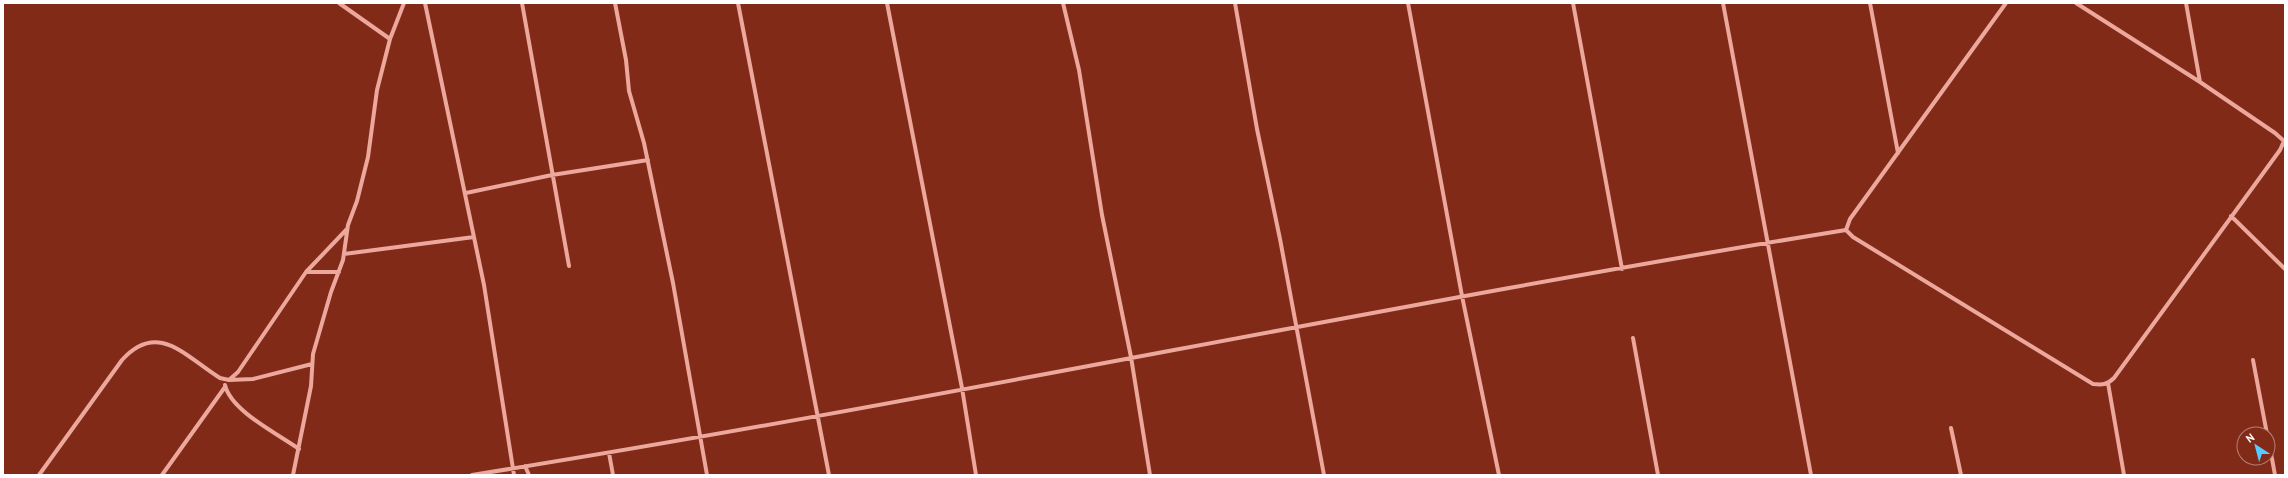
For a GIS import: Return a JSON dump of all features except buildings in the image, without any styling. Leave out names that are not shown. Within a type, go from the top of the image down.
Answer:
[{"type":"street","points":[[339,3],[390,39]]},
{"type":"street","points":[[293,475],[311,386],[312,364],[329,296],[339,272],[344,254],[347,228],[357,201],[368,157],[374,103],[390,39],[404,3]]},
{"type":"street","points":[[425,3],[446,110],[466,193],[484,285],[514,475]]},
{"type":"street","points":[[522,3],[569,266]]},
{"type":"street","points":[[615,3],[626,60],[629,91],[648,160],[673,283],[707,475]]},
{"type":"street","points":[[738,3],[819,415],[829,475]]},
{"type":"street","points":[[887,3],[962,388],[976,475]]},
{"type":"street","points":[[1063,3],[1079,70],[1102,215],[1131,357],[1150,475]]},
{"type":"street","points":[[1235,3],[1257,129],[1280,239],[1295,327],[1324,475]]},
{"type":"street","points":[[1408,3],[1462,296],[1499,475]]},
{"type":"street","points":[[1573,3],[1622,269]]},
{"type":"street","points":[[1723,3],[1811,475]]},
{"type":"street","points":[[1870,3],[1898,153]]},
{"type":"street","points":[[1846,230],[1850,219],[2006,3]]},
{"type":"street","points":[[2076,3],[2200,82],[2275,133],[2284,141],[2108,384],[2124,475]]},
{"type":"street","points":[[2186,3],[2200,82]]},
{"type":"street","points":[[466,193],[552,174],[648,160]]},
{"type":"street","points":[[2231,216],[2285,269]]},
{"type":"street","points":[[162,475],[225,387],[226,380],[238,372],[306,272],[347,228]]},
{"type":"street","points":[[472,475],[609,453],[1462,296],[1622,269],[1767,242],[1846,230]]},
{"type":"street","points":[[1846,230],[1853,237],[2092,384],[2108,384]]},
{"type":"street","points":[[344,254],[474,236]]},
{"type":"street","points":[[306,272],[339,272]]},
{"type":"street","points":[[1633,338],[1658,475]]},
{"type":"street","points":[[39,475],[122,360],[139,345],[152,341],[168,344],[226,380],[253,379],[312,364]]},
{"type":"street","points":[[2253,360],[2265,426]]},
{"type":"street","points":[[225,387],[230,397],[239,407],[299,448]]},
{"type":"street","points":[[1951,428],[1961,475]]},
{"type":"street","points":[[609,453],[613,475]]},
{"type":"street","points":[[525,466],[529,475]]}]
